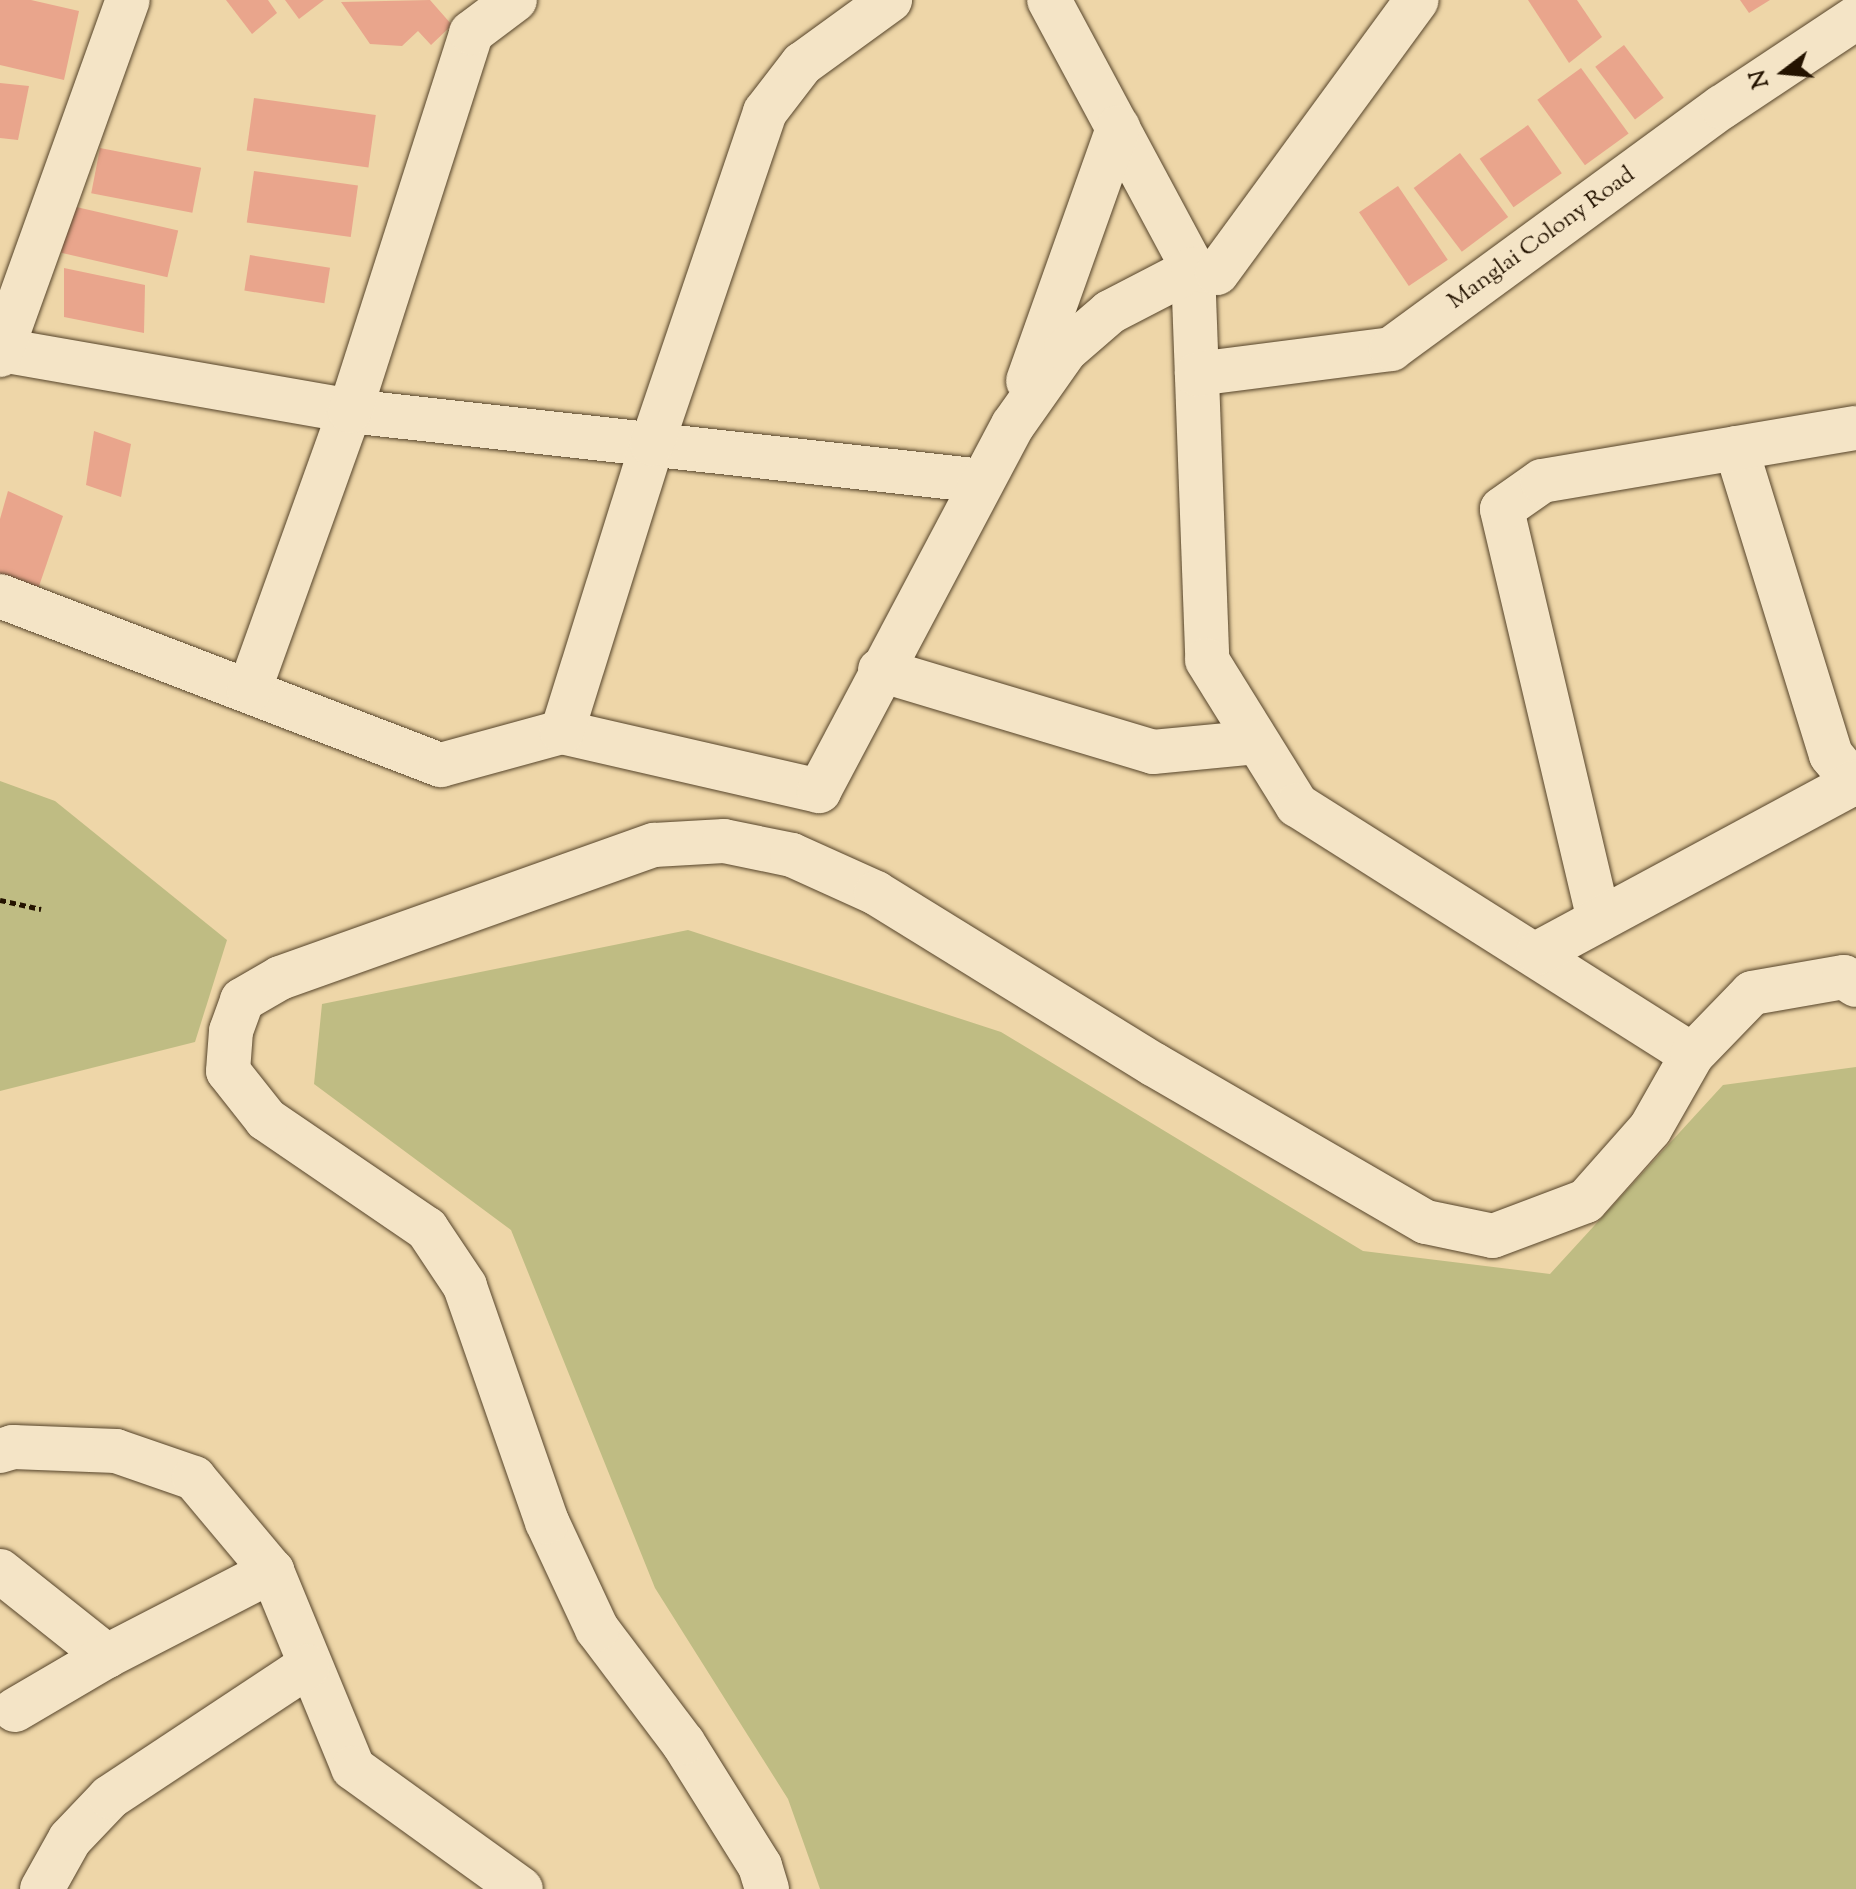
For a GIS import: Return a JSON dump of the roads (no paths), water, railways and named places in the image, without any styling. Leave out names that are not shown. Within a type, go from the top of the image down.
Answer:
[{"type":"street","points":[[128,0],[1,352],[350,411],[982,481]]},
{"type":"street","points":[[249,691],[350,411],[471,33],[515,0]]},
{"type":"street","points":[[562,732],[652,444],[765,112],[802,64],[890,0]]},
{"type":"street","points":[[1049,0],[1193,269],[1207,660],[1297,805],[1538,953],[1692,1055]]},
{"type":"street","points":[[792,855],[819,791],[880,670],[982,481],[1013,425],[1066,350],[1110,312],[1193,269],[1217,273],[1417,0]]},
{"type":"street","name":"Manglai Colony Road","points":[[1197,374],[1391,349],[1722,107],[1856,18]]},
{"type":"street","points":[[1013,425],[1118,128]]},
{"type":"street","points":[[1599,920],[1502,509],[1542,481],[1856,428]]},
{"type":"street","points":[[1538,953],[1855,783],[1831,755],[1736,448]]},
{"type":"street","points":[[0,596],[441,765],[562,732],[819,791]]},
{"type":"street","points":[[880,670],[1153,752],[1257,742]]},
{"type":"street","points":[[767,1889],[760,1866],[683,1743],[597,1629],[547,1522],[465,1286],[427,1229],[266,1119],[228,1071],[231,1031],[242,1000],[280,978],[654,845],[724,841],[792,855],[876,893],[1153,1064],[1426,1222],[1493,1236],[1586,1201],[1650,1129],[1692,1055],[1752,993],[1844,977],[1856,985]]},
{"type":"street","points":[[0,1451],[13,1447],[116,1451],[194,1478],[272,1571],[308,1666],[353,1768],[521,1889]]},
{"type":"street","points":[[0,1571],[107,1656]]},
{"type":"street","points":[[15,1710],[107,1656],[272,1571]]},
{"type":"street","points":[[42,1889],[70,1839],[110,1797],[308,1666]]}]
